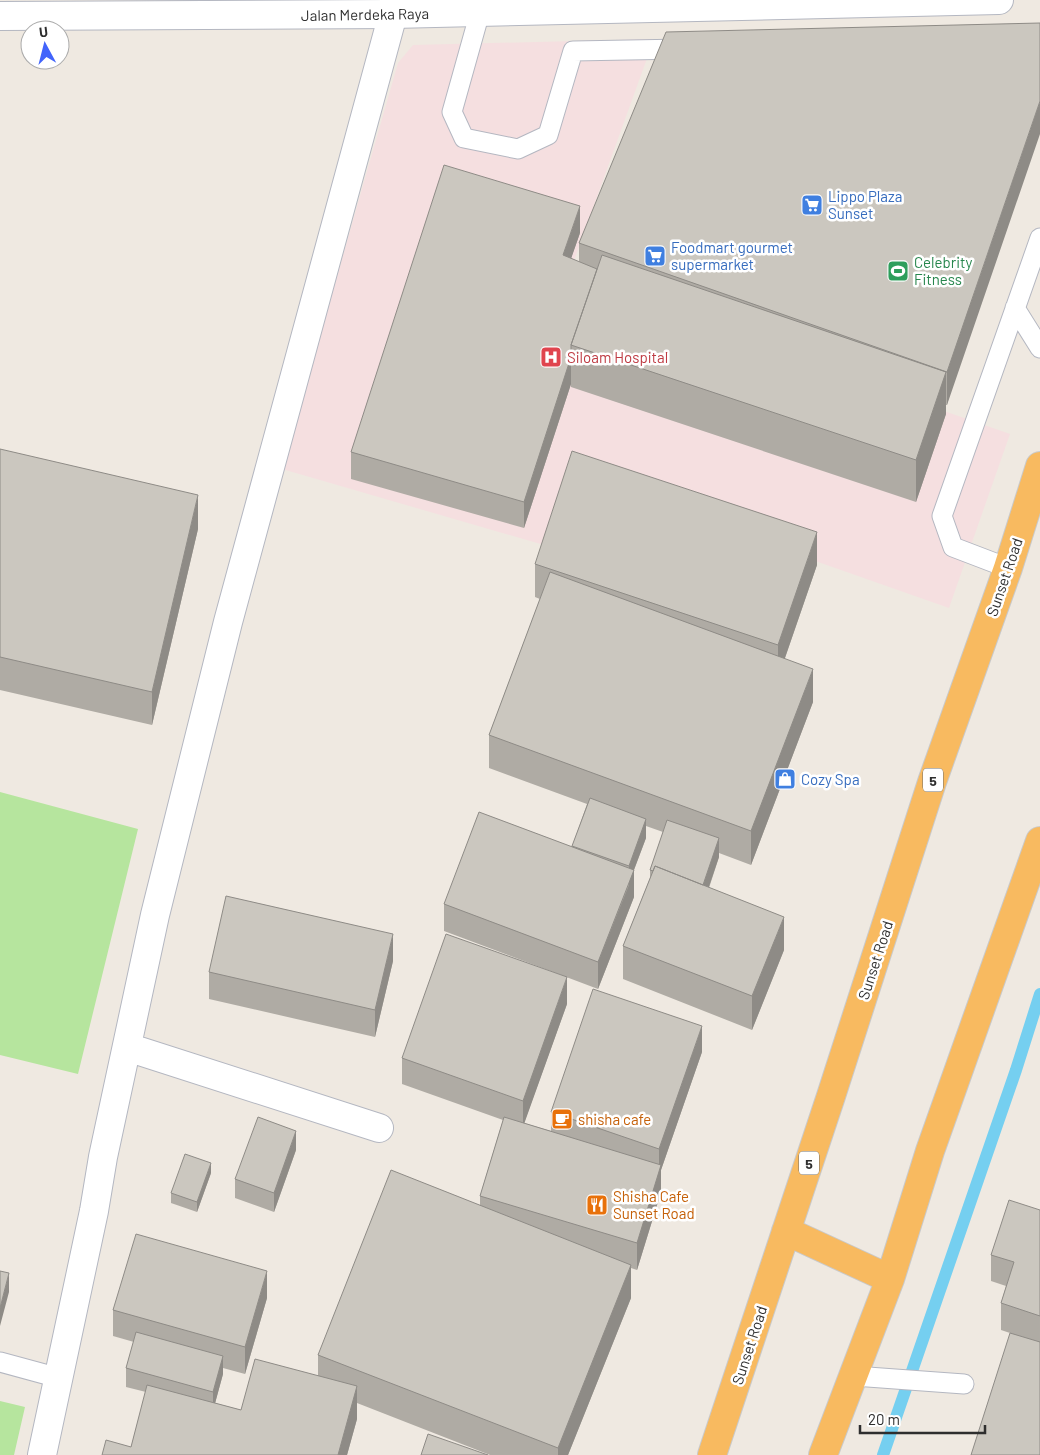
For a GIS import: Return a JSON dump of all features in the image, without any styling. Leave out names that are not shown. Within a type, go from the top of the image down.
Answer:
[{"type":"highway","name":"Sunset Road","points":[[712,1455],[932,782],[1008,568],[1040,466]]},
{"type":"highway","points":[[823,1455],[890,1279],[930,1151],[1040,841]]},
{"type":"highway","points":[[786,1231],[890,1279]]},
{"type":"street","name":"Jalan Merdeka Raya","points":[[0,16],[393,7],[480,12],[999,0]]},
{"type":"street","points":[[42,1455],[94,1211],[103,1156],[155,916],[228,622],[393,7]]},
{"type":"street","points":[[127,1047],[379,1128]]},
{"type":"lane","points":[[480,12],[452,112],[464,138],[518,149],[548,135],[573,51],[702,49]]},
{"type":"lane","points":[[1008,568],[953,547],[942,516],[1040,238]]},
{"type":"lane","points":[[1015,308],[1040,348]]},
{"type":"lane","points":[[0,1362],[59,1378]]},
{"type":"lane","points":[[854,1376],[964,1384]]},
{"type":"shaded area","name":"Siloam Hospital","points":[[654,39],[567,280],[1010,434],[949,608],[571,475],[544,545],[282,469],[398,63],[413,45]]},
{"type":"green space","points":[[0,792],[138,829],[78,1074],[0,1055]]},
{"type":"green space","points":[[0,1401],[25,1407],[14,1455],[0,1455]]},
{"type":"building","name":"Lippo Plaza Sunset","points":[[1040,23],[1040,101],[947,372],[579,243],[666,32]]},
{"type":"building","points":[[444,165],[580,206],[563,255],[597,269],[571,345],[571,357],[524,502],[351,452]]},
{"type":"building","points":[[602,255],[946,372],[916,460],[571,345]]},
{"type":"building","points":[[0,449],[198,495],[152,692],[0,657]]},
{"type":"building","points":[[572,451],[817,532],[778,645],[535,564]]},
{"type":"building","points":[[550,572],[813,669],[751,831],[489,735]]},
{"type":"building","points":[[590,798],[646,819],[629,866],[572,846]]},
{"type":"building","points":[[479,812],[634,870],[598,962],[444,904]]},
{"type":"building","points":[[667,820],[719,838],[703,885],[655,866],[653,871],[650,870]]},
{"type":"building","points":[[655,866],[784,917],[752,996],[623,946]]},
{"type":"building","points":[[226,896],[393,934],[375,1010],[209,972]]},
{"type":"building","points":[[446,934],[567,977],[523,1101],[402,1058]]},
{"type":"building","points":[[593,989],[702,1026],[659,1149],[551,1112]]},
{"type":"building","points":[[258,1117],[296,1131],[274,1193],[235,1179]]},
{"type":"building","points":[[504,1117],[661,1165],[637,1243],[480,1196]]},
{"type":"building","points":[[185,1154],[211,1163],[197,1202],[171,1193]]},
{"type":"building","points":[[391,1170],[631,1265],[558,1448],[318,1355]]},
{"type":"building","points":[[1009,1200],[1040,1210],[1040,1316],[1001,1303],[1014,1262],[991,1255]]},
{"type":"building","points":[[136,1234],[267,1271],[245,1347],[113,1310]]},
{"type":"building","points":[[0,1271],[9,1273],[0,1308]]},
{"type":"building","points":[[136,1332],[223,1356],[213,1392],[126,1368]]},
{"type":"building","points":[[1010,1333],[1040,1342],[1040,1455],[971,1455]]},
{"type":"building","points":[[255,1359],[357,1386],[338,1455],[102,1455],[106,1440],[131,1447],[147,1385],[241,1410]]},
{"type":"building","points":[[428,1434],[488,1455],[421,1455]]},
{"type":"waterway","points":[[883,1455],[1016,1070],[1040,994]]},
{"type":"place","name":"Lippo Plaza Sunset","points":[[812,205]]},
{"type":"place","name":"Foodmart gourmet supermarket","points":[[655,256]]},
{"type":"place","name":"Celebrity Fitness","points":[[898,271]]},
{"type":"place","name":"Siloam Hospital","points":[[551,357]]},
{"type":"place","name":"Cozy Spa","points":[[785,779]]},
{"type":"place","name":"shisha cafe","points":[[562,1119]]},
{"type":"place","name":"Shisha Cafe Sunset Road","points":[[597,1205]]}]
